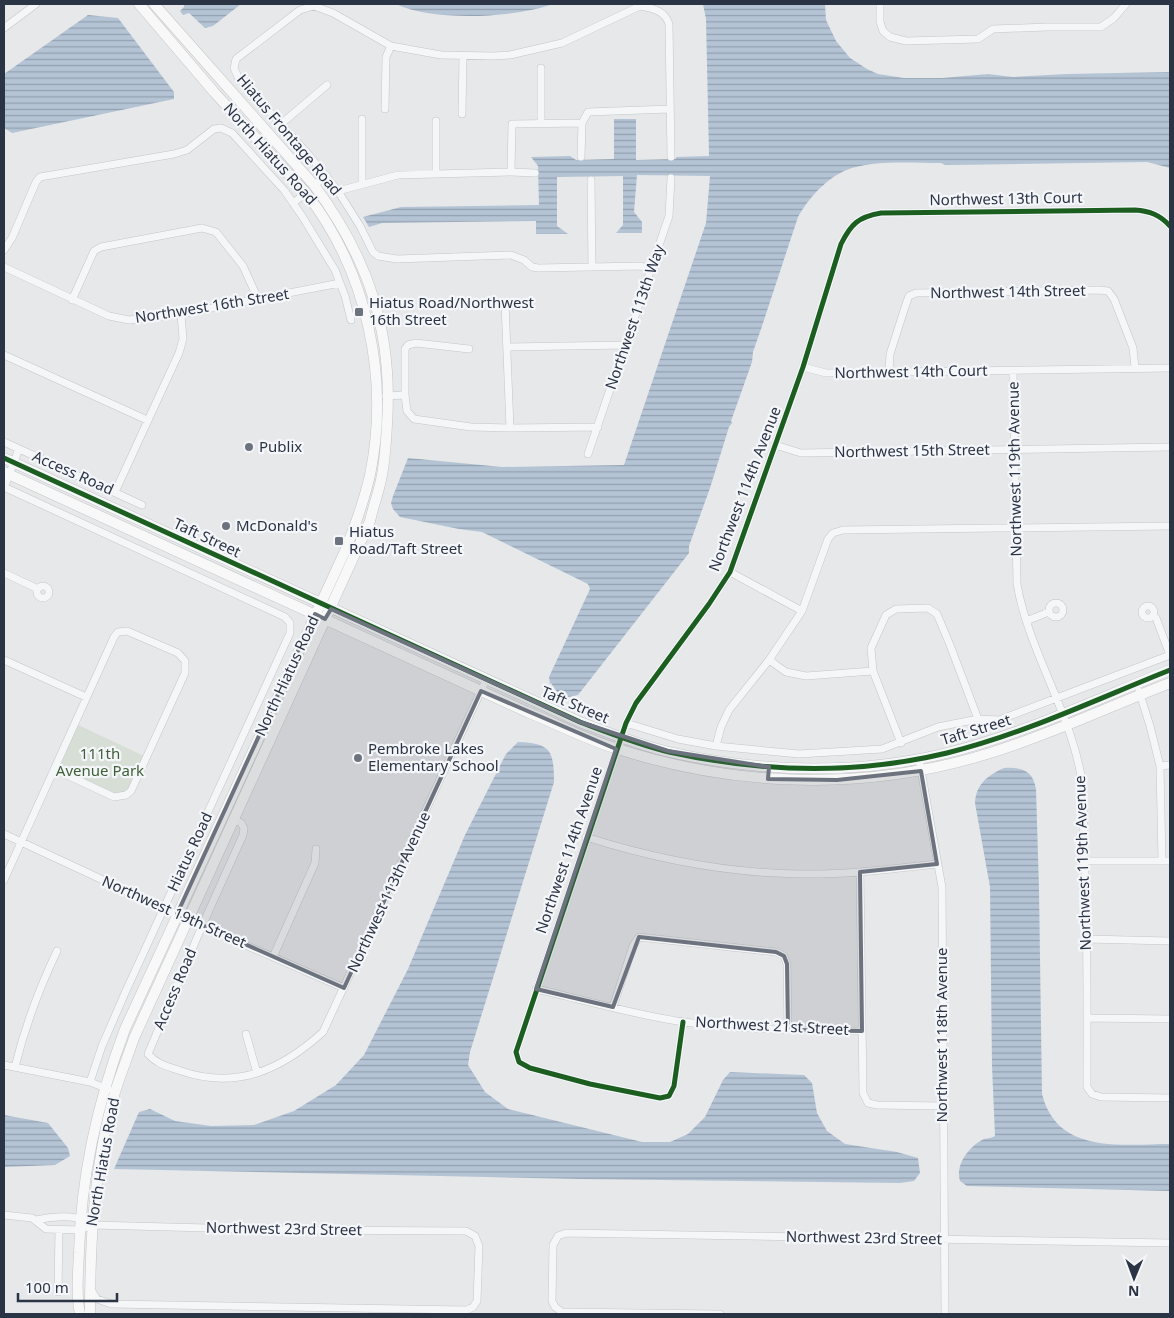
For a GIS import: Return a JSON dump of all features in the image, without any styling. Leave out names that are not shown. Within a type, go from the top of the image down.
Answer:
[{"type":"main road","name":"North Hiatus Road","points":[[80,1314],[78,1289],[80,1218],[84,1176],[104,1088],[125,1029],[345,551],[360,513],[370,475],[376,435],[376,398],[372,343],[354,279],[341,250],[318,209],[306,193],[214,92],[139,4]]},
{"type":"main road","name":"North Hiatus Road","points":[[90,1314],[92,1225],[104,1138],[115,1092],[134,1038],[370,521],[381,479],[389,395],[384,341],[367,276],[338,218],[314,185],[154,4]]},
{"type":"main road","points":[[306,193],[314,185]]},
{"type":"main road","name":"Taft Street","points":[[4,458],[580,722],[620,737],[668,751],[723,762],[801,769],[878,765],[919,759],[989,741],[1062,714],[1170,670]]},
{"type":"main road","name":"Taft Street","points":[[6,473],[481,691],[616,749],[720,774],[768,779],[837,780],[921,771],[992,753],[1170,683]]},
{"type":"main road","points":[[158,542],[163,531]]},
{"type":"main road","points":[[222,571],[228,561]]},
{"type":"main road","points":[[434,669],[439,658]]},
{"type":"main road","points":[[282,686],[293,691]]},
{"type":"main road","points":[[768,779],[769,767]]},
{"type":"street","points":[[4,28],[36,4]]},
{"type":"street","points":[[880,4],[880,22],[884,31],[890,37],[906,41],[978,39],[993,29],[1102,27],[1114,18],[1126,4]]},
{"type":"street","name":"Hiatus Frontage Road","points":[[391,46],[333,13],[314,6],[300,10],[236,59],[234,68],[238,77],[338,191],[375,254],[378,256],[397,258],[511,255],[524,260],[532,267],[538,268],[592,267]]},
{"type":"street","points":[[385,109],[386,57],[391,46],[441,55],[510,55],[562,43],[640,6],[657,10],[663,14],[669,24],[670,157]]},
{"type":"street","points":[[462,114],[463,56]]},
{"type":"street","points":[[541,68],[541,124]]},
{"type":"street","points":[[281,124],[326,85]]},
{"type":"street","points":[[581,157],[582,123],[588,112],[670,109]]},
{"type":"street","points":[[362,120],[362,183]]},
{"type":"street","points":[[436,121],[436,173]]},
{"type":"street","points":[[511,172],[512,124],[582,123]]},
{"type":"street","points":[[4,250],[12,238],[36,182],[40,177],[174,154],[187,150],[214,129],[221,128],[232,132],[284,190],[293,203],[331,263],[340,283],[351,320]]},
{"type":"street","points":[[338,191],[362,183],[398,175],[535,173]]},
{"type":"street","points":[[314,185],[326,176]]},
{"type":"street","name":"Northwest 113th Way","points":[[588,454],[669,216],[671,178]]},
{"type":"street","points":[[590,180],[592,267],[641,266],[651,269]]},
{"type":"street","points":[[293,203],[306,193]]},
{"type":"street","name":"Northwest 13th Court","points":[[859,220],[881,213],[1135,210],[1155,213],[1170,226]]},
{"type":"street","name":"Northwest 114th Avenue","points":[[683,1022],[674,1086],[669,1096],[660,1098],[590,1084],[530,1068],[519,1062],[516,1052],[620,737],[636,702],[709,604],[730,572],[803,367],[841,244],[848,230],[859,220]]},
{"type":"street","points":[[72,300],[94,251],[100,247],[202,228],[216,232],[243,266],[258,299]]},
{"type":"street","name":"Northwest 16th Street","points":[[4,267],[109,316],[129,320],[181,314],[340,283]]},
{"type":"street","name":"Northwest 14th Street","points":[[889,372],[890,354],[909,296],[916,293],[1099,290],[1108,291],[1114,299],[1133,348],[1135,368]]},
{"type":"street","points":[[505,303],[510,428]]},
{"type":"street","points":[[115,492],[179,353],[183,339],[181,314]]},
{"type":"street","points":[[468,349],[416,343],[408,345],[405,349],[404,357],[405,395],[407,411],[414,419],[471,427],[598,427]]},
{"type":"street","points":[[507,347],[625,345]]},
{"type":"street","points":[[4,356],[148,420]]},
{"type":"street","name":"Northwest 14th Court","points":[[803,367],[826,374],[1170,368]]},
{"type":"street","name":"Northwest 119th Avenue","points":[[1013,371],[1017,584],[1020,602],[1067,725],[1080,768],[1087,939],[1087,1087],[1092,1094],[1101,1097],[1170,1098]]},
{"type":"street","points":[[376,398],[389,395],[405,395]]},
{"type":"street","name":"Access Road","points":[[4,442],[142,505]]},
{"type":"street","name":"Northwest 15th Street","points":[[775,445],[801,453],[1170,447]]},
{"type":"street","points":[[4,488],[6,473],[14,462],[19,449]]},
{"type":"street","name":"Hiatus Road","points":[[4,488],[285,616],[290,623],[290,633],[102,1046],[90,1082]]},
{"type":"street","points":[[716,746],[721,727],[729,710],[769,660],[802,611],[828,539],[833,533],[843,530],[1170,526]]},
{"type":"street","points":[[730,572],[802,611]]},
{"type":"street","points":[[4,573],[38,589]]},
{"type":"street","points":[[901,743],[873,671],[871,648],[886,615],[896,610],[928,608],[936,614],[978,719]]},
{"type":"street","points":[[1026,620],[1050,612]]},
{"type":"street","points":[[626,723],[678,739],[716,746],[799,754],[882,749],[938,727],[978,719],[999,720],[1170,655],[1156,618],[1153,615]]},
{"type":"street","points":[[4,880],[86,697],[114,637],[118,632],[127,631],[178,653],[185,661],[185,673],[130,791],[126,795],[114,797],[54,769]]},
{"type":"street","points":[[4,660],[86,697]]},
{"type":"street","points":[[769,660],[786,672],[806,676],[873,671]]},
{"type":"street","name":"Northwest 113th Avenue","points":[[148,1054],[156,1062],[196,1076],[217,1079],[242,1077],[276,1066],[303,1050],[324,1032],[486,680]]},
{"type":"street","points":[[1136,684],[1150,726],[1160,766],[1162,861]]},
{"type":"street","name":"Northwest 118th Avenue","points":[[919,759],[942,886],[942,1106],[945,1314]]},
{"type":"street","points":[[1160,766],[1170,765]]},
{"type":"street","name":"Access Road","points":[[148,1054],[243,835],[244,828],[241,822],[234,819]]},
{"type":"street","name":"Northwest 19th Street","points":[[4,834],[202,926],[344,988]]},
{"type":"street","points":[[586,837],[621,848],[713,867],[800,874],[860,872],[937,864]]},
{"type":"street","points":[[273,957],[315,863],[316,849]]},
{"type":"street","points":[[1085,861],[1170,861]]},
{"type":"street","points":[[860,872],[863,1093],[868,1102],[878,1105],[942,1106]]},
{"type":"street","points":[[613,1007],[633,946],[639,938],[776,952],[784,956],[787,964],[788,1030]]},
{"type":"street","points":[[1087,939],[1170,941]]},
{"type":"street","points":[[15,1067],[24,1030],[42,981],[57,951]]},
{"type":"street","name":"Northwest 21st Street","points":[[536,989],[683,1022],[788,1030],[862,1030]]},
{"type":"street","points":[[1087,1018],[1170,1019]]},
{"type":"street","points":[[246,1034],[257,1073]]},
{"type":"street","points":[[4,1065],[90,1082],[115,1092]]},
{"type":"street","points":[[4,1216],[27,1217],[36,1220],[46,1229],[80,1230],[92,1225]]},
{"type":"street","points":[[36,1220],[49,1216],[80,1218],[92,1225]]},
{"type":"street","name":"Northwest 23rd Street","points":[[92,1225],[290,1230],[466,1231],[475,1236],[479,1246],[477,1301],[468,1310],[111,1304],[97,1299],[92,1291]]},
{"type":"street","points":[[58,1292],[59,1230]]},
{"type":"street","name":"Northwest 23rd Street","points":[[720,1314],[562,1312],[555,1307],[552,1301],[553,1245],[558,1236],[566,1233],[1170,1243]]},
{"type":"highlighted area","points":[[331,609],[580,722],[668,751],[769,767],[768,779],[837,780],[921,771],[937,864],[860,872],[862,1031],[788,1030],[787,964],[784,956],[776,952],[639,937],[613,1007],[536,989],[616,749],[481,691],[344,988],[177,914],[315,614],[325,619]]},
{"type":"green space","name":"111th Avenue Park","points":[[74,723],[146,757],[131,791],[114,797],[54,769]]},
{"type":"water","points":[[184,4],[241,4],[213,26],[205,28],[189,13],[183,15],[180,11]]},
{"type":"water","points":[[396,4],[553,4],[537,9],[496,15],[452,16],[412,10]]},
{"type":"water","points":[[703,4],[825,4],[826,20],[836,41],[850,58],[878,74],[904,78],[942,78],[988,74],[1013,77],[1170,72],[1170,168],[1147,162],[945,165],[941,163],[907,162],[863,165],[844,171],[828,181],[808,202],[798,217],[753,352],[752,362],[731,421],[732,423],[729,427],[689,546],[689,553],[578,695],[564,698],[550,684],[549,677],[590,589],[588,584],[482,532],[400,517],[393,509],[391,503],[408,458],[502,467],[624,465],[706,223],[710,176],[637,175],[634,212],[642,222],[642,233],[616,233],[623,225],[623,176],[557,177],[557,226],[568,234],[536,234],[536,221],[382,223],[369,227],[363,217],[401,207],[539,205],[538,166],[531,157],[570,156],[576,160],[614,159],[614,119],[636,119],[636,160],[709,156],[706,19]]},
{"type":"water","points":[[88,15],[118,18],[174,92],[174,99],[12,133],[4,128],[4,74]]},
{"type":"water","points":[[518,742],[538,744],[548,751],[553,763],[554,782],[470,1052],[468,1065],[485,1092],[508,1109],[642,1142],[670,1142],[688,1134],[705,1117],[723,1080],[730,1072],[804,1075],[812,1083],[817,1113],[827,1131],[845,1144],[897,1152],[918,1158],[920,1173],[914,1181],[900,1183],[579,1179],[114,1169],[139,1112],[150,1109],[175,1121],[211,1126],[254,1125],[294,1111],[336,1085],[364,1055],[408,969],[465,835],[506,754]]},
{"type":"water","points":[[1004,768],[1016,768],[1025,771],[1032,778],[1036,789],[1042,1094],[1050,1114],[1062,1128],[1076,1137],[1112,1144],[1170,1144],[1170,1191],[967,1186],[960,1181],[961,1163],[968,1151],[978,1142],[995,1136],[992,1066],[990,887],[975,803],[980,785],[988,777]]},
{"type":"water","points":[[4,1115],[48,1123],[68,1148],[70,1156],[55,1165],[4,1167]]},
{"type":"cycle path","points":[[683,1022],[674,1086],[669,1096],[660,1098],[590,1084],[530,1068],[519,1062],[516,1052],[626,723],[636,703],[709,604],[730,572],[803,367],[841,244],[845,237],[856,222],[881,213],[1135,210],[1154,214],[1170,226]]},
{"type":"cycle path","points":[[4,458],[580,722],[647,746],[703,759],[738,764],[808,768],[843,768],[913,760],[947,753],[1004,736],[1170,670]]},
{"type":"place","name":"Hiatus Road/Northwest 16th Street","points":[[359,312]]},
{"type":"place","name":"Publix","points":[[249,447]]},
{"type":"place","name":"McDonald's","points":[[226,526]]},
{"type":"place","name":"Hiatus Road/Taft Street","points":[[339,541]]},
{"type":"place","name":"Pembroke Lakes Elementary School","points":[[358,758]]}]
